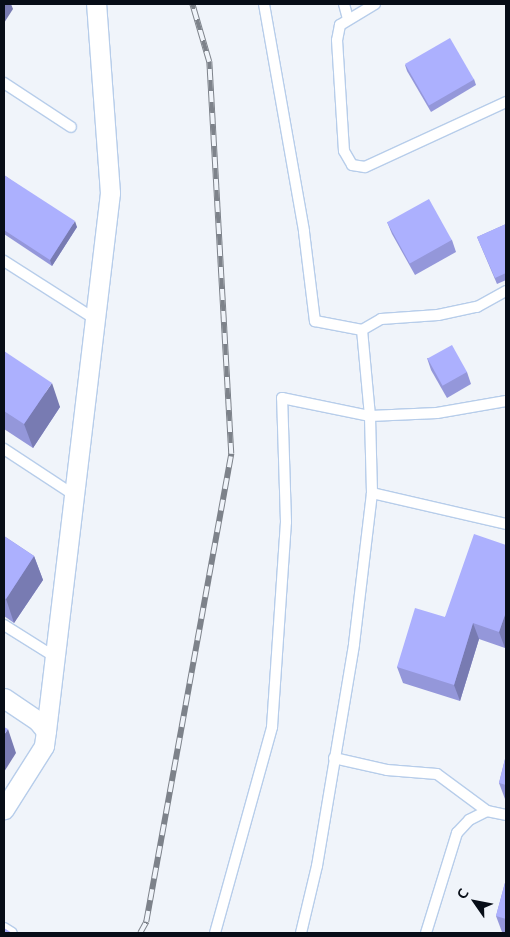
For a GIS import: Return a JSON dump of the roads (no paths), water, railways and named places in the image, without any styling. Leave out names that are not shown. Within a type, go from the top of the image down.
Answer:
[{"type":"street","points":[[4,809],[44,746],[110,193],[96,4]]},
{"type":"street","points":[[4,698],[37,720],[46,731]]},
{"type":"lane","points":[[264,4],[304,232],[315,321],[362,330],[382,320],[438,315],[477,307],[506,291]]},
{"type":"lane","points":[[344,4],[348,19]]},
{"type":"lane","points":[[375,4],[340,25],[337,40],[344,151],[352,165],[365,167],[506,102]]},
{"type":"lane","points":[[4,83],[71,127]]},
{"type":"lane","points":[[4,261],[95,320]]},
{"type":"lane","points":[[301,933],[317,866],[354,644],[372,493],[370,416],[362,330]]},
{"type":"lane","points":[[215,933],[272,727],[286,522],[282,398],[370,416],[437,413],[506,401]]},
{"type":"lane","points":[[4,449],[74,495]]},
{"type":"lane","points":[[372,493],[506,524]]},
{"type":"lane","points":[[4,625],[55,657]]},
{"type":"lane","points":[[334,758],[387,770],[438,774],[487,811],[506,815]]},
{"type":"lane","points":[[426,933],[457,833],[469,820],[487,811]]},
{"type":"lane","points":[[4,928],[12,933]]},
{"type":"railway","points":[[140,933],[146,922],[231,454],[209,62],[192,4]]}]
